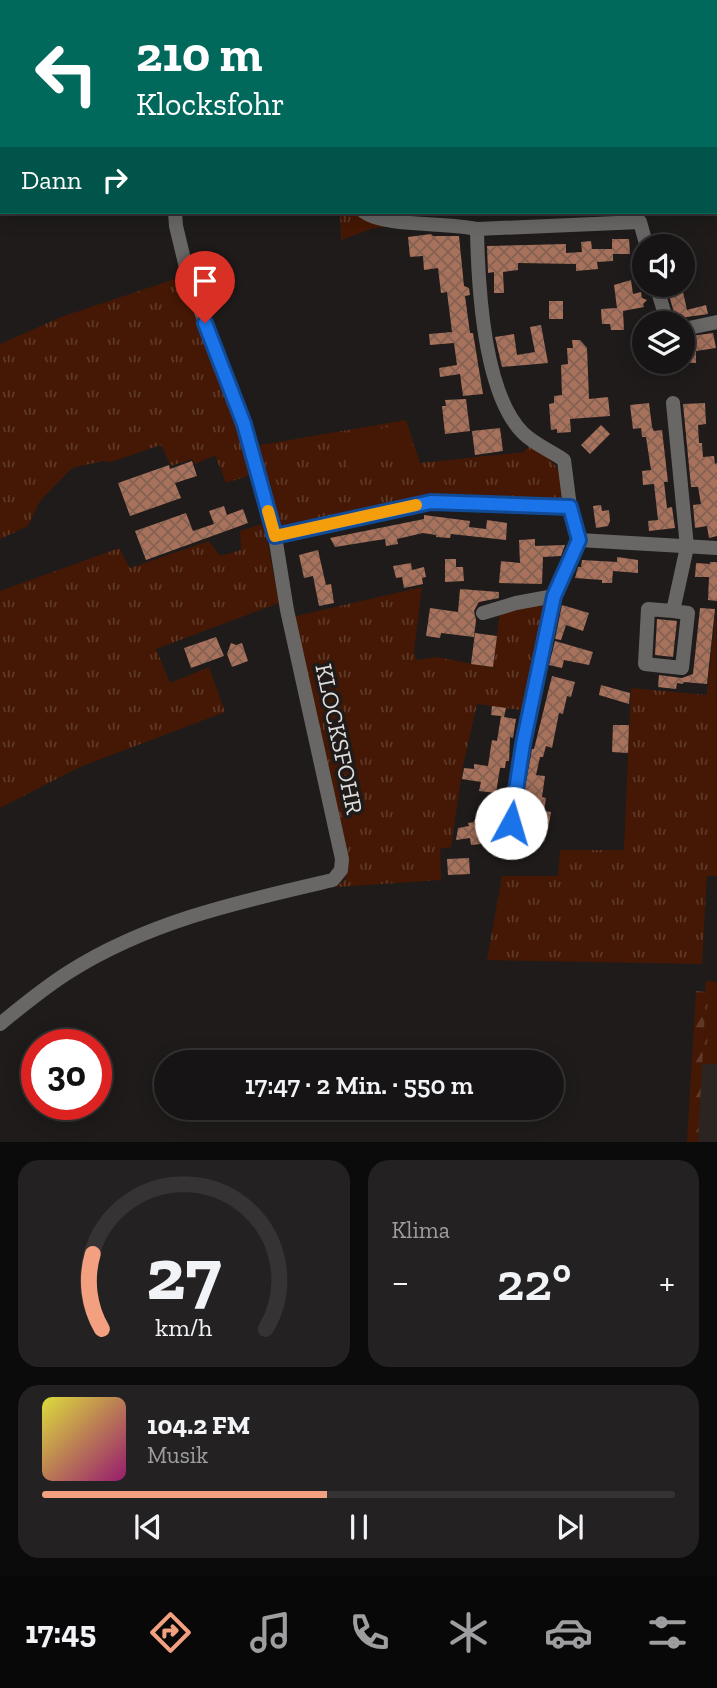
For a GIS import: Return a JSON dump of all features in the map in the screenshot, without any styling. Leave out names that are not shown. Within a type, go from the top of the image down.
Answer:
[{"type":"street","points":[[176,214],[176,226],[188,280],[244,424],[275,536],[431,502],[570,507]]},
{"type":"street","points":[[366,214],[387,221],[459,225],[478,229],[537,219],[641,217]]},
{"type":"street","points":[[478,229],[478,261],[491,366],[508,412],[523,433],[564,460],[570,507],[579,540],[554,596],[523,744],[511,823]]},
{"type":"street","points":[[695,327],[717,322]]},
{"type":"street","points":[[673,404],[687,547],[673,611]]},
{"type":"street","name":"KLOCKSFOHR","points":[[0,1024],[69,972],[149,932],[203,911],[333,880],[338,876],[342,859],[290,622],[275,536]]},
{"type":"street","points":[[579,540],[717,548]]},
{"type":"street","points":[[483,613],[554,596]]},
{"type":"street","points":[[648,609],[673,611],[688,613],[682,668],[645,664],[648,609]]},
{"type":"shaded area","points":[[701,1064],[717,1064],[717,1142],[698,1142]]},
{"type":"green space","points":[[340,214],[364,214],[392,226],[374,228],[341,240]]},
{"type":"green space","points":[[184,276],[253,466],[251,475],[226,483],[215,455],[195,464],[192,459],[171,466],[161,445],[111,462],[103,461],[72,468],[40,501],[28,526],[0,539],[0,344],[61,317]]},
{"type":"green space","points":[[406,420],[420,463],[524,452],[530,445],[550,460],[559,472],[562,488],[560,500],[472,500],[283,530],[277,528],[255,446]]},
{"type":"green space","points":[[406,424],[416,455],[348,467],[344,435]]},
{"type":"green space","points":[[264,523],[279,603],[156,649],[170,683],[209,667],[225,712],[80,767],[0,808],[0,591],[119,548],[130,568],[209,541],[220,556],[241,550],[240,531]]},
{"type":"green space","points":[[422,587],[414,650],[416,660],[437,657],[493,668],[500,611],[548,602],[527,711],[477,704],[463,766],[451,847],[440,849],[441,880],[336,887],[345,880],[347,866],[292,617]]},
{"type":"green space","points":[[716,610],[717,876],[707,876],[702,964],[487,960],[502,876],[558,876],[560,850],[624,850],[631,688],[707,695]]},
{"type":"green space","points":[[706,981],[717,982],[717,1064],[701,1064]]},
{"type":"green space","points":[[696,991],[706,992],[698,1142],[687,1142]]},
{"type":"building","points":[[431,234],[459,236],[464,286],[469,288],[470,295],[465,296],[470,333],[473,333],[483,394],[463,396],[460,374],[440,377],[439,368],[457,365],[454,343],[430,345],[429,334],[452,332],[447,292],[441,293],[438,268],[424,270],[423,256],[410,257],[408,237]]},
{"type":"building","points":[[612,239],[629,239],[630,254],[613,254],[613,261],[597,262],[598,269],[576,271],[576,264],[518,263],[518,270],[503,272],[504,293],[494,293],[494,272],[488,273],[487,246],[566,244],[566,253],[582,252],[581,242],[591,241],[592,249],[612,249]]},
{"type":"building","points":[[631,280],[632,297],[647,300],[643,304],[644,307],[623,311],[624,330],[611,330],[610,324],[602,324],[601,309],[617,308],[614,285]]},
{"type":"building","points":[[670,297],[684,297],[687,310],[706,305],[708,314],[695,316],[695,311],[673,311]]},
{"type":"building","points":[[549,301],[563,301],[563,319],[549,319]]},
{"type":"building","points":[[541,325],[548,363],[502,367],[495,337],[514,334],[517,355],[535,352],[530,327]]},
{"type":"building","points":[[713,333],[716,348],[696,351],[696,363],[695,363],[695,335]]},
{"type":"building","points":[[572,340],[580,340],[587,348],[589,399],[608,397],[610,416],[570,419],[571,432],[557,433],[557,429],[551,430],[549,404],[554,403],[554,396],[562,395],[561,365],[568,364],[567,348],[573,348]]},
{"type":"building","points":[[466,399],[470,431],[445,434],[442,406],[446,406],[445,400]]},
{"type":"building","points":[[649,403],[652,427],[654,431],[662,430],[668,482],[664,482],[667,508],[672,507],[675,528],[649,531],[648,521],[658,520],[654,484],[643,485],[642,471],[651,470],[646,437],[642,437],[641,428],[633,429],[630,405]]},
{"type":"building","points":[[705,403],[706,424],[698,425],[699,443],[702,443],[703,457],[714,456],[715,464],[717,463],[717,536],[709,538],[707,526],[695,528],[693,505],[701,504],[698,487],[691,487],[683,404]]},
{"type":"building","points":[[601,425],[610,434],[590,454],[581,445]]},
{"type":"building","points":[[500,428],[503,451],[475,455],[472,431]]},
{"type":"building","points":[[192,461],[197,476],[175,483],[181,498],[130,516],[118,483],[169,465],[170,469]]},
{"type":"building","points":[[601,505],[602,511],[609,510],[610,521],[608,526],[596,528],[593,506]]},
{"type":"building","points":[[224,506],[227,515],[243,509],[248,523],[146,560],[135,531],[186,513],[193,531],[214,524],[209,511]]},
{"type":"building","points":[[424,515],[470,521],[469,527],[486,529],[487,520],[507,523],[506,540],[451,534],[450,538],[436,537],[423,533],[397,539],[398,544],[386,546],[385,539],[335,547],[330,538],[424,519]]},
{"type":"building","points":[[535,539],[535,546],[565,545],[561,556],[543,557],[542,584],[499,583],[501,561],[520,563],[519,540]]},
{"type":"building","points":[[318,550],[326,585],[331,584],[334,603],[319,606],[313,576],[304,578],[299,555]]},
{"type":"building","points":[[617,557],[638,560],[638,573],[613,571],[612,583],[575,578],[582,560],[617,562]]},
{"type":"building","points":[[445,559],[456,559],[456,567],[463,567],[464,581],[445,582]]},
{"type":"building","points":[[717,562],[717,601],[708,600],[709,577],[695,577],[696,563]]},
{"type":"building","points":[[411,563],[412,570],[424,567],[426,577],[422,578],[423,584],[404,588],[402,577],[396,578],[393,566]]},
{"type":"building","points":[[460,589],[499,592],[499,598],[479,602],[474,611],[474,637],[441,633],[440,638],[426,636],[430,608],[458,612]]},
{"type":"building","points":[[562,605],[589,613],[583,631],[566,625],[561,640],[555,639]]},
{"type":"building","points":[[700,608],[715,609],[707,684],[684,682],[677,683],[676,689],[658,687],[659,675],[682,678],[693,674]]},
{"type":"building","points":[[657,619],[677,621],[673,657],[655,655]]},
{"type":"building","points":[[475,633],[497,636],[493,667],[471,664]]},
{"type":"building","points":[[216,637],[224,656],[191,668],[184,648]]},
{"type":"building","points":[[555,641],[593,652],[589,665],[564,660],[562,668],[549,665]]},
{"type":"building","points":[[231,643],[242,643],[248,661],[232,667],[227,654]]},
{"type":"building","points":[[552,676],[575,682],[571,697],[567,696],[563,714],[559,713],[552,748],[546,746],[536,775],[545,776],[542,797],[546,798],[544,811],[551,812],[548,830],[541,829],[539,846],[527,844],[526,848],[517,847],[520,831],[524,832],[527,809],[522,808],[522,805],[532,749]]},
{"type":"building","points":[[601,685],[630,693],[629,704],[599,695]]},
{"type":"building","points":[[492,706],[506,708],[504,717],[516,719],[513,738],[510,737],[509,761],[506,761],[505,768],[500,768],[496,793],[479,791],[481,782],[462,779],[464,768],[474,769],[474,764],[488,766],[492,740],[497,741],[501,716],[491,715]]},
{"type":"building","points":[[613,725],[629,725],[628,753],[612,752]]},
{"type":"building","points":[[493,818],[494,836],[487,836],[488,840],[471,845],[470,838],[456,840],[458,828],[469,826],[468,823],[474,820]]},
{"type":"building","points":[[469,858],[470,874],[448,875],[447,859]]},
{"type":"slow traffic","points":[[268,511],[275,536],[416,505]]},
{"type":"route","points":[[205,323],[244,424],[275,536],[431,502],[570,507],[579,540],[554,596],[523,744],[511,823]]}]
